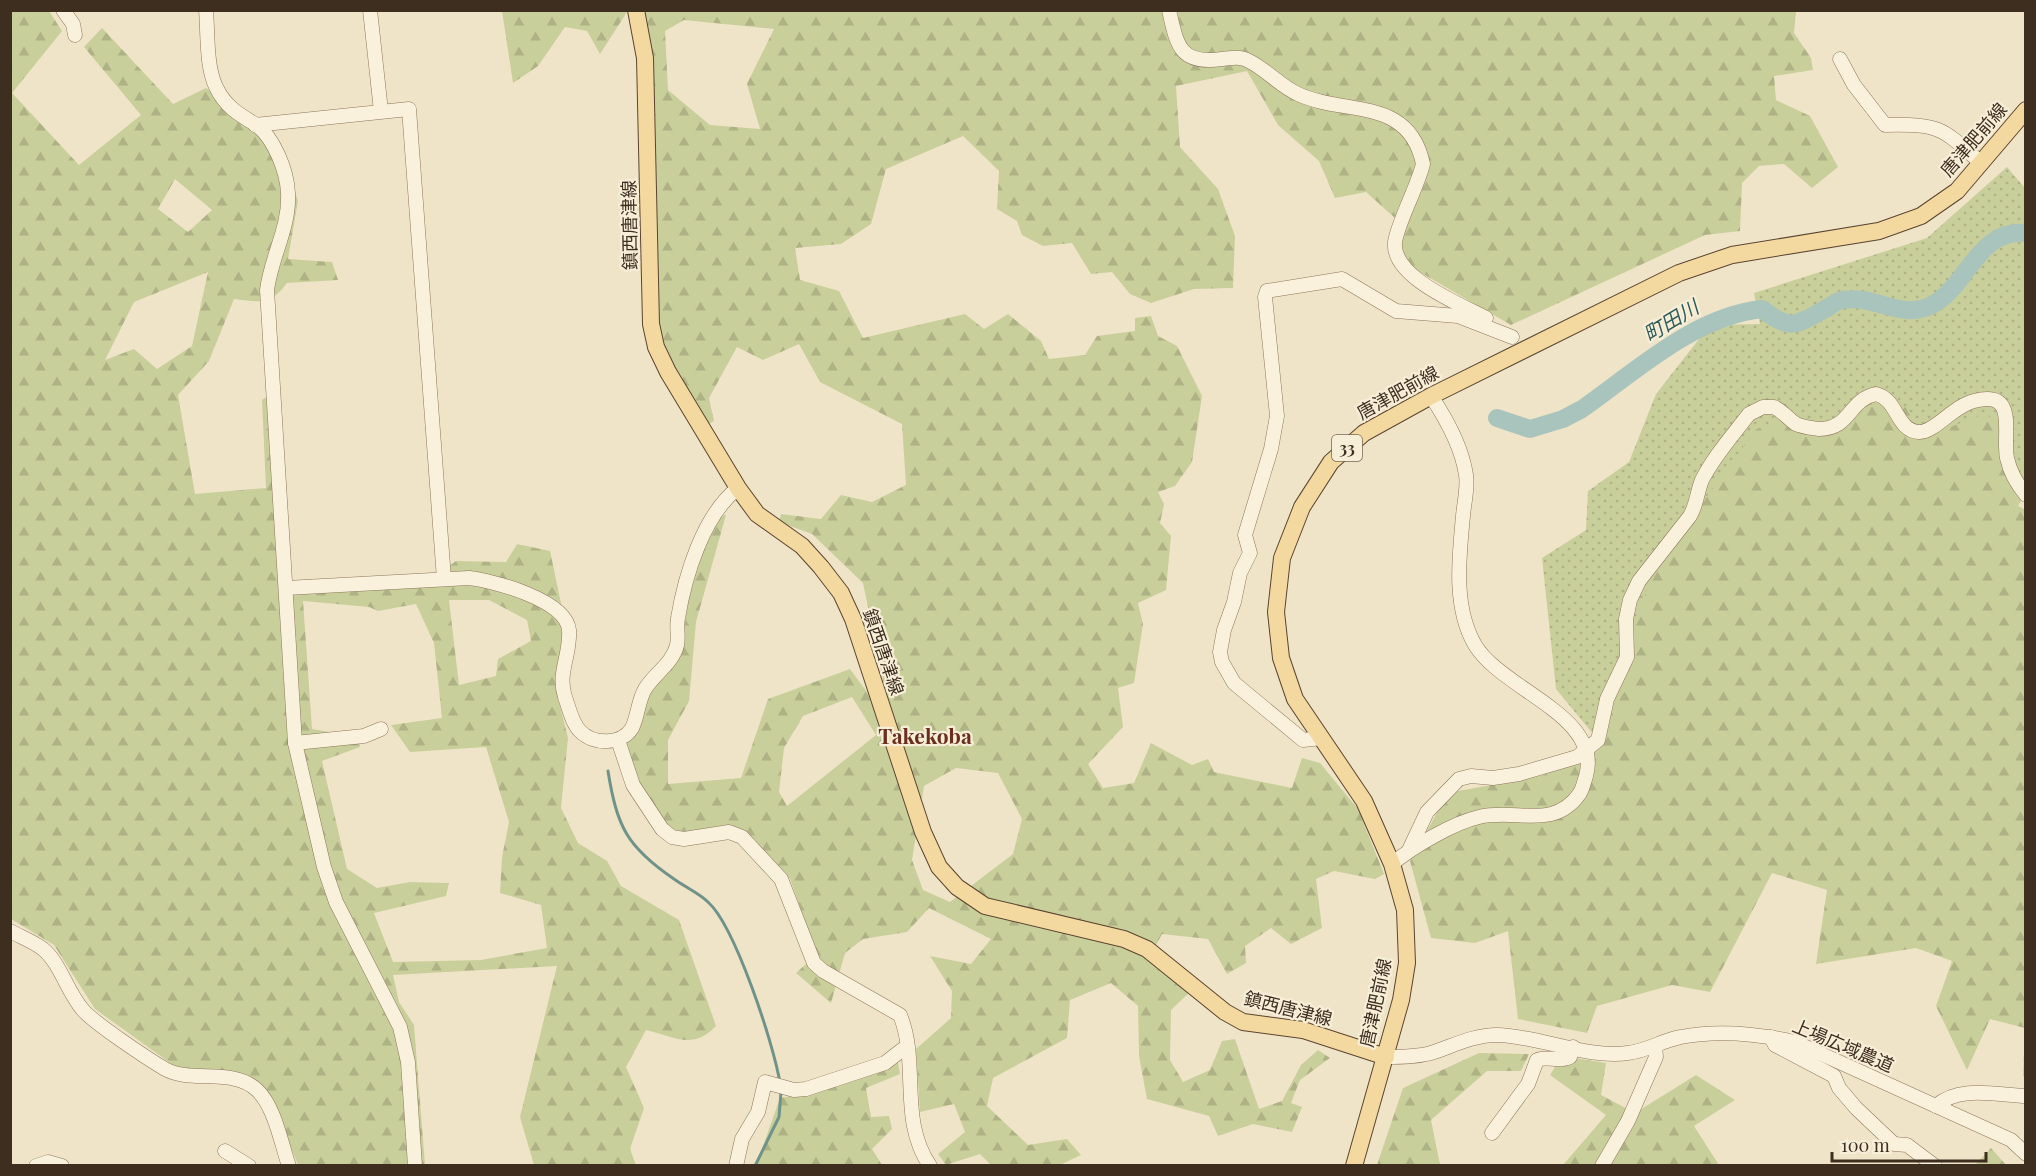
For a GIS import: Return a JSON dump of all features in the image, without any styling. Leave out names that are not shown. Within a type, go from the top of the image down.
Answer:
[{"type":"main road","name":"鎮西唐津線","points":[[636,10],[645,58],[651,324],[656,347],[668,372],[738,488],[757,514],[802,546],[841,593],[853,619],[923,832],[939,867],[957,887],[985,906],[1124,939],[1147,949],[1225,1012],[1243,1022],[1303,1030],[1386,1057]]},
{"type":"main road","name":"唐津肥前線","points":[[1354,1166],[1401,1000],[1407,963],[1405,910],[1392,864],[1364,801],[1295,699],[1281,658],[1276,612],[1282,558],[1302,507],[1331,462],[1364,433],[1431,396],[1678,273],[1732,255],[1879,231],[1921,216],[1957,191],[2025,110]]},
{"type":"street","points":[[63,10],[73,24],[75,35]]},
{"type":"street","points":[[206,10],[212,73],[216,87],[230,108],[255,124],[274,147],[288,190],[283,235],[267,290],[295,743],[324,867],[336,902],[400,1027],[405,1047],[415,1166]]},
{"type":"street","points":[[370,10],[381,111]]},
{"type":"street","points":[[1168,10],[1178,47],[1188,57],[1208,61],[1238,57],[1250,61],[1279,84],[1300,95],[1390,116],[1410,134],[1420,152],[1423,164],[1395,241],[1399,264],[1407,273],[1496,323],[1523,350]]},
{"type":"street","points":[[1840,59],[1854,85],[1885,125],[1924,124],[1946,132],[1981,163]]},
{"type":"street","points":[[255,124],[409,109],[444,579]]},
{"type":"street","points":[[1322,738],[1303,740],[1278,721],[1227,674],[1220,651],[1240,573],[1250,553],[1245,535],[1271,449],[1276,416],[1265,297],[1267,291],[1271,288],[1342,279],[1396,311],[1458,316],[1512,337]]},
{"type":"street","points":[[1410,848],[1427,812],[1459,779],[1472,776],[1494,778],[1519,774],[1577,757],[1588,751],[1598,740],[1607,699],[1627,657],[1626,619],[1630,600],[1639,581],[1690,516],[1696,506],[1701,482],[1712,464],[1749,414],[1757,409],[1773,406],[1796,424],[1812,429],[1828,429],[1844,421],[1861,399],[1876,394],[1890,401],[1902,422],[1909,429],[1918,432],[1936,426],[1954,409],[1970,402],[1985,398],[1996,400],[2003,406],[2006,414],[2007,455],[2011,473],[2025,495]]},
{"type":"street","points":[[1392,864],[1410,848],[1478,817],[1497,814],[1539,817],[1555,815],[1569,806],[1581,791],[1589,765],[1588,751],[1566,719],[1501,674],[1476,647],[1466,626],[1460,599],[1460,548],[1467,478],[1456,441],[1431,396]]},
{"type":"street","points":[[286,588],[469,578],[493,581],[560,612],[569,630],[561,678],[572,718],[580,731],[591,737],[604,741],[618,740],[626,735],[632,726],[641,695],[651,680],[669,662],[677,645],[677,622],[683,589],[713,513],[738,488]]},
{"type":"street","points":[[295,743],[364,736],[381,729]]},
{"type":"street","points":[[618,740],[633,785],[662,829],[672,837],[684,839],[729,832],[742,837],[781,879],[789,894],[814,963],[823,971],[892,1008],[900,1015],[907,1046],[912,1123],[916,1140],[930,1166]]},
{"type":"street","points":[[10,931],[42,949],[54,961],[70,994],[85,1012],[166,1070],[187,1076],[236,1079],[257,1090],[270,1111],[289,1166]]},
{"type":"street","name":"上場広域農道","points":[[1386,1057],[1411,1057],[1473,1038],[1495,1035],[1524,1037],[1602,1053],[1628,1053],[1678,1037],[1698,1035],[1771,1037],[1795,1042],[2011,1140],[2025,1154]]},
{"type":"street","points":[[1771,1037],[1775,1046],[1834,1076],[1839,1088],[1856,1108],[1894,1144],[1907,1145],[1935,1166]]},
{"type":"street","points":[[736,1166],[742,1139],[758,1112],[765,1082],[794,1090],[806,1089],[885,1063],[907,1046]]},
{"type":"street","points":[[1602,1166],[1628,1121],[1647,1078],[1656,1057],[1655,1046]]},
{"type":"street","points":[[1492,1133],[1528,1084],[1537,1060],[1545,1057],[1564,1060],[1570,1057],[1573,1047]]},
{"type":"street","points":[[1936,1106],[1945,1098],[1965,1093],[2025,1096]]},
{"type":"street","points":[[225,1151],[249,1166]]},
{"type":"street","points":[[36,1166],[48,1162],[62,1166]]},
{"type":"green space","points":[[10,11],[49,11],[62,31],[12,93],[79,165],[141,115],[84,47],[102,28],[173,104],[206,88],[278,140],[298,201],[288,259],[332,262],[338,280],[287,283],[275,296],[264,301],[234,299],[209,361],[178,395],[195,494],[266,488],[262,400],[268,396],[283,587],[429,581],[456,561],[506,562],[517,544],[550,551],[569,641],[557,694],[568,738],[561,808],[578,843],[607,861],[621,886],[679,920],[716,1026],[707,1034],[691,1040],[682,1040],[646,1030],[626,1067],[644,1108],[630,1149],[636,1165],[534,1165],[520,1117],[557,966],[393,975],[399,1002],[414,1025],[425,1165],[298,1165],[272,1100],[244,1077],[180,1070],[95,1009],[54,945],[11,919]],"holes":[[[175,179],[212,210],[188,232],[158,209]],[[208,272],[192,346],[157,369],[134,349],[105,360],[134,302]],[[449,600],[489,600],[527,620],[531,641],[498,659],[496,676],[459,685]],[[303,601],[369,607],[378,611],[416,604],[434,643],[442,718],[391,725],[410,752],[486,747],[509,822],[502,857],[500,893],[541,905],[547,948],[481,960],[393,962],[374,913],[446,896],[449,883],[410,882],[377,888],[347,869],[322,761],[360,747],[359,737],[312,729]]]},
{"type":"green space","points":[[502,11],[1796,11],[1794,33],[1811,58],[1813,70],[1774,76],[1776,100],[1810,116],[1838,167],[1812,188],[1784,164],[1759,166],[1742,183],[1740,231],[1705,235],[1511,325],[1406,264],[1400,245],[1405,227],[1366,192],[1335,198],[1319,161],[1278,125],[1247,71],[1176,86],[1180,147],[1218,189],[1235,236],[1233,288],[1194,289],[1151,303],[1130,294],[1112,272],[1091,274],[1072,243],[1043,246],[1022,235],[1017,221],[997,209],[999,171],[963,136],[886,169],[871,224],[841,244],[795,248],[800,280],[839,291],[863,338],[965,314],[984,329],[1008,314],[1041,341],[1049,359],[1085,355],[1097,336],[1135,331],[1135,318],[1151,316],[1158,336],[1177,346],[1202,396],[1192,462],[1175,486],[1158,492],[1164,504],[1160,523],[1171,536],[1166,590],[1138,603],[1143,624],[1134,683],[1118,688],[1123,727],[1088,764],[1103,788],[1134,783],[1151,743],[1192,765],[1208,759],[1214,772],[1292,788],[1302,758],[1320,763],[1358,809],[1384,874],[1375,879],[1334,871],[1316,879],[1322,928],[1291,944],[1271,928],[1245,946],[1246,963],[1227,974],[1208,939],[1162,934],[1152,953],[1191,991],[1171,1010],[1170,1060],[1183,1082],[1210,1070],[1222,1041],[1235,1039],[1259,1109],[1282,1101],[1301,1065],[1318,1050],[1330,1058],[1300,1080],[1291,1103],[1302,1107],[1292,1132],[1253,1124],[1218,1136],[1209,1116],[1147,1099],[1139,1056],[1138,1006],[1111,983],[1070,1000],[1067,1038],[993,1078],[987,1106],[1028,1145],[1067,1139],[1081,1155],[1060,1165],[992,1166],[980,1154],[946,1165],[938,1154],[965,1132],[954,1104],[920,1112],[916,1049],[951,1018],[952,991],[930,956],[971,964],[991,939],[929,908],[907,932],[863,939],[845,953],[831,1003],[796,973],[817,954],[790,879],[742,830],[718,826],[691,835],[670,830],[636,780],[625,744],[638,729],[645,697],[681,657],[688,599],[714,517],[726,515],[696,622],[689,701],[668,740],[668,784],[741,778],[768,699],[850,669],[870,696],[885,689],[863,583],[812,534],[779,522],[781,514],[821,519],[841,495],[872,502],[906,485],[902,424],[820,382],[799,344],[763,360],[737,347],[709,398],[714,421],[705,426],[664,354],[656,316],[652,47],[627,12],[600,54],[587,31],[565,27],[538,66],[513,83]],"holes":[[[684,20],[774,29],[747,84],[760,129],[710,125],[668,90],[665,31]],[[852,697],[876,735],[787,806],[779,792],[784,748],[803,716]],[[956,768],[998,773],[1022,819],[1013,854],[950,902],[923,890],[912,860],[924,786]]]},
{"type":"green space","points":[[2007,167],[2025,188],[2026,493],[2018,506],[2010,425],[1593,734],[1556,689],[1542,558],[1586,530],[1588,491],[1629,462],[1656,394],[1710,325],[1760,324],[1754,293],[1927,238]]},
{"type":"green space","points":[[1874,401],[1905,406],[1928,436],[1983,414],[2010,425],[2018,506],[2026,510],[2025,1077],[2023,1076],[2025,1028],[1990,1019],[1967,1070],[1936,1006],[1952,961],[1916,948],[1816,964],[1827,890],[1772,873],[1710,992],[1672,985],[1597,1006],[1587,1033],[1518,1019],[1508,931],[1475,943],[1431,938],[1410,861],[1448,793],[1544,775],[1593,734],[1654,570],[1755,430],[1788,414],[1836,430]]},
{"type":"green space","points":[[1479,1053],[1529,1054],[1521,1071],[1487,1071],[1431,1120],[1440,1165],[1377,1165],[1403,1088]]},
{"type":"green space","points":[[1562,1056],[1606,1063],[1601,1095],[1635,1113],[1696,1075],[1735,1100],[1694,1126],[1719,1165],[1563,1165],[1606,1115],[1550,1075]]},
{"type":"green space","points":[[898,1062],[900,1074],[866,1088],[871,1117],[889,1116],[892,1129],[872,1149],[882,1165],[756,1166],[780,1098],[808,1093]]},
{"type":"green space","points":[[1991,1148],[2006,1165],[1975,1165]]},
{"type":"waterway","name":"町田川","points":[[1497,418],[1530,429],[1563,419],[1582,409],[1667,347],[1713,322],[1737,314],[1762,309],[1780,321],[1794,324],[1808,319],[1839,301],[1854,299],[1898,309],[1921,309],[1944,297],[1984,249],[1996,240],[2010,234],[2026,233]]},
{"type":"waterway","points":[[608,771],[620,821],[635,846],[658,867],[708,902],[719,915],[752,987],[770,1042],[780,1083]]},
{"type":"waterway","points":[[755,1166],[779,1117],[781,1092]]},
{"type":"district","name":"Takekoba","points":[[925,737]]}]
